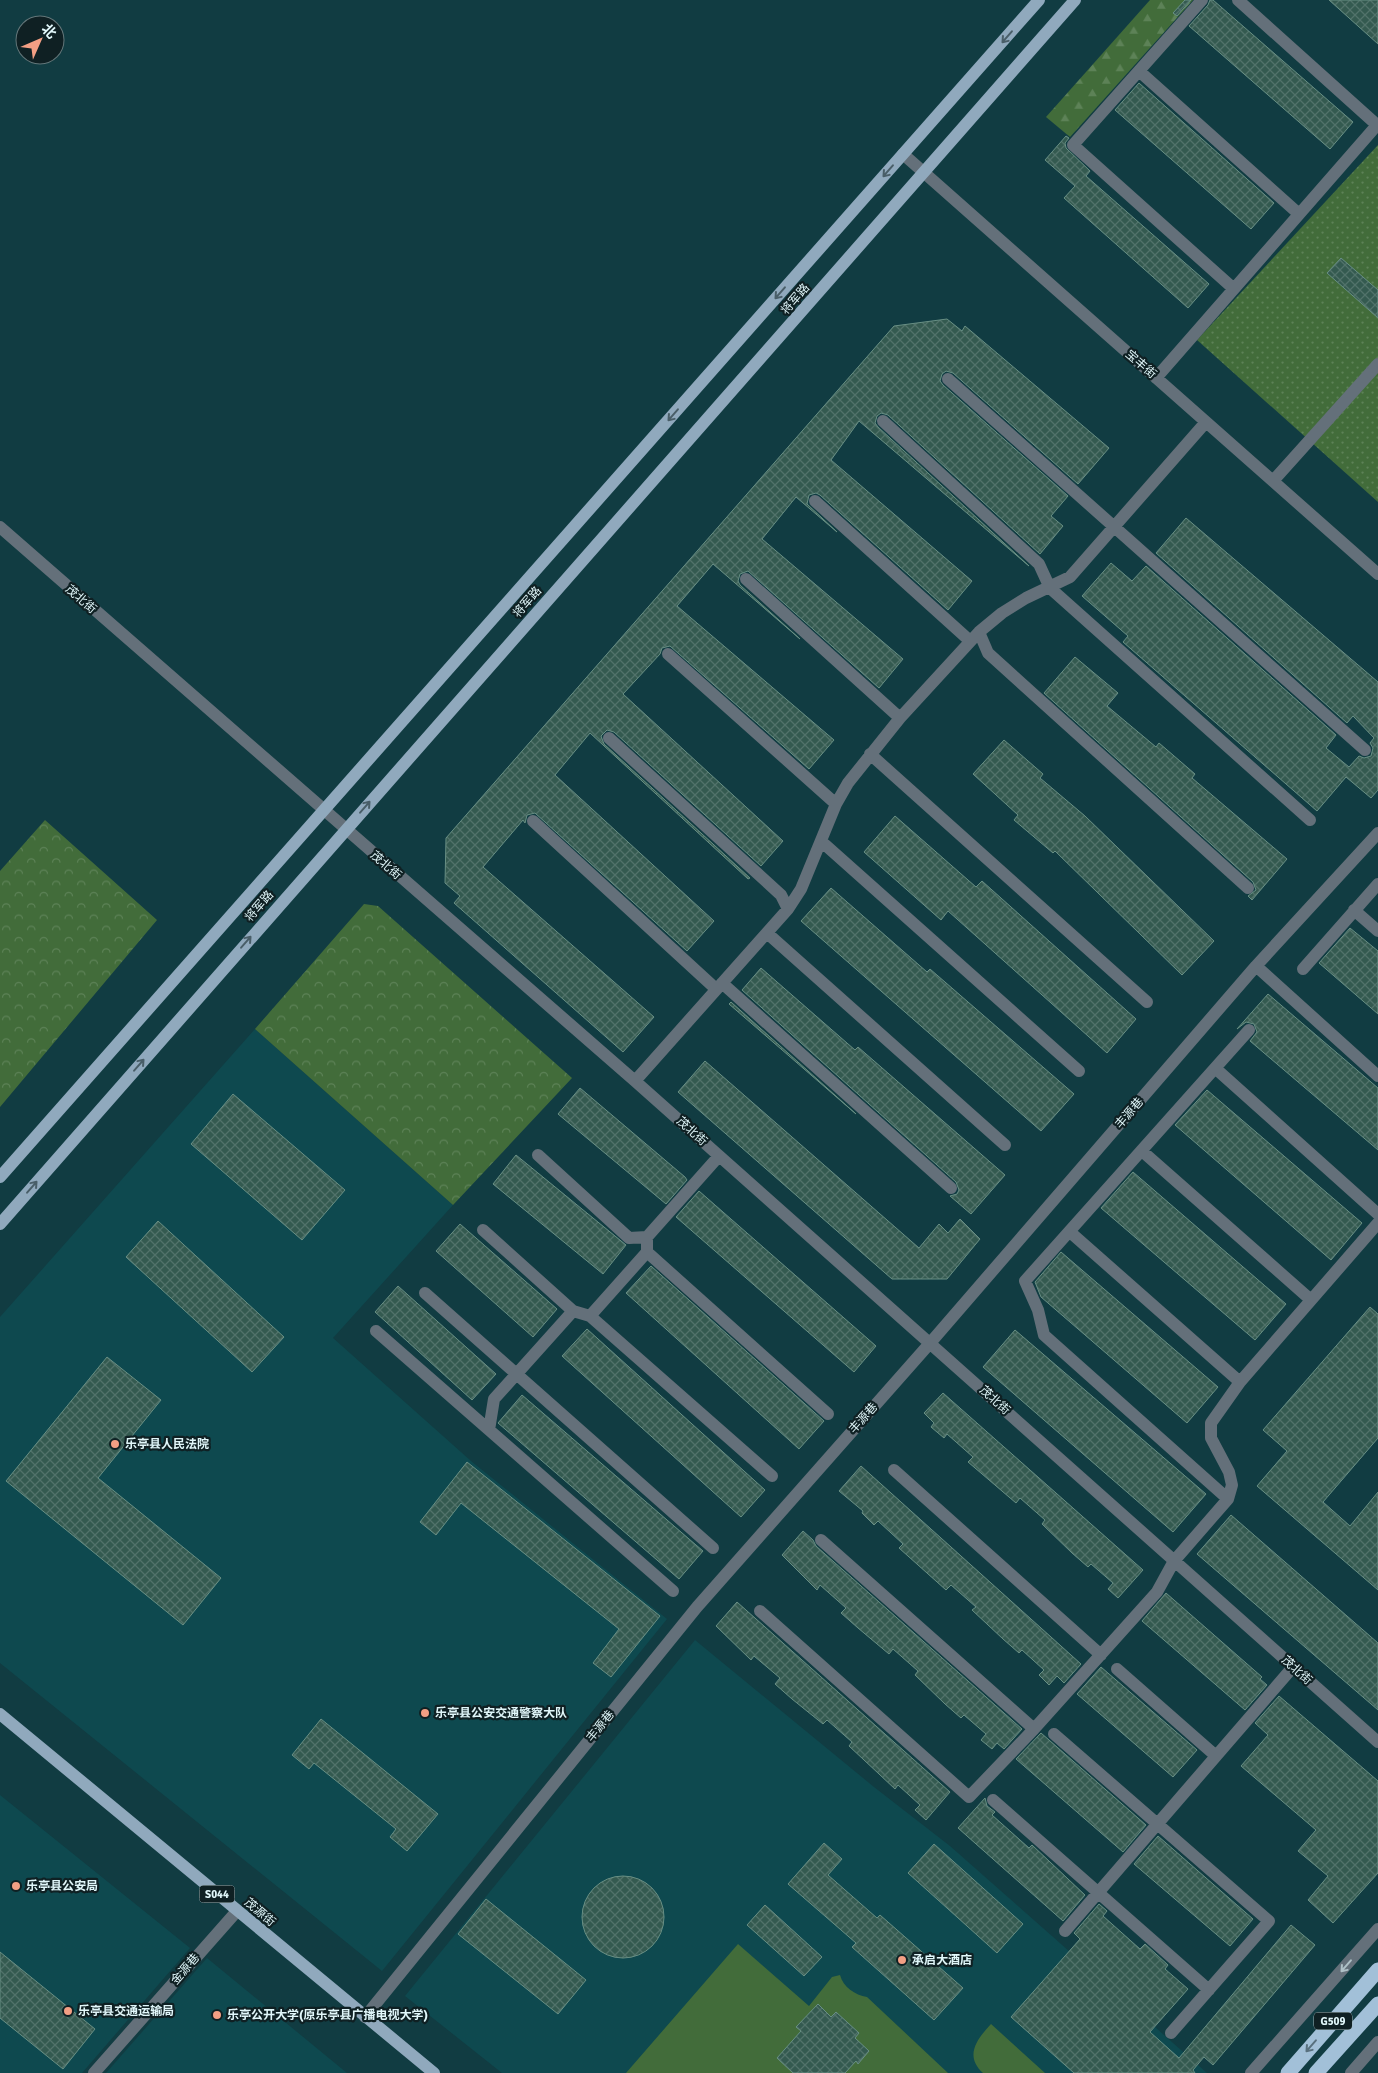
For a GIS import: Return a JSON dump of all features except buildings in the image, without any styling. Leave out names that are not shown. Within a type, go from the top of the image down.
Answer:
[{"type":"highway","name":"G509","points":[[1288,2073],[1378,1970]]},
{"type":"highway","name":"G509","points":[[1316,2073],[1378,2004]]},
{"type":"main road","name":"将军路","points":[[0,1177],[1040,0]]},
{"type":"main road","name":"将军路","points":[[0,1224],[1075,0]]},
{"type":"main road","name":"茂源街","points":[[0,1714],[434,2073]]},
{"type":"street","points":[[1202,0],[1073,145],[1234,289]]},
{"type":"street","points":[[1156,378],[1378,125],[1238,0]]},
{"type":"street","points":[[1139,71],[1299,214]]},
{"type":"street","name":"宝丰街","points":[[903,154],[1378,574]]},
{"type":"street","points":[[1273,481],[1378,364]]},
{"type":"street","points":[[948,379],[1365,750]]},
{"type":"street","points":[[883,421],[1039,564],[1050,588],[1310,820]]},
{"type":"street","points":[[635,1081],[788,909],[801,889],[822,842],[836,804],[870,754],[900,718],[974,636],[1010,608],[1070,578],[1116,528],[1206,422]]},
{"type":"street","points":[[815,501],[974,636],[988,653],[1248,888]]},
{"type":"street","name":"茂北街","points":[[0,527],[323,811],[635,1081],[931,1342],[1378,1742]]},
{"type":"street","points":[[746,579],[900,718]]},
{"type":"street","points":[[668,654],[836,804]]},
{"type":"street","points":[[609,738],[781,895],[788,909]]},
{"type":"street","points":[[870,754],[1147,1002]]},
{"type":"street","points":[[532,822],[951,1188]]},
{"type":"street","name":"丰源巷","points":[[365,2017],[697,1607],[931,1342],[1256,966],[1378,833]]},
{"type":"street","points":[[822,842],[1079,1071]]},
{"type":"street","points":[[1303,969],[1378,884]]},
{"type":"street","points":[[1354,910],[1378,931]]},
{"type":"street","points":[[767,932],[1005,1146]]},
{"type":"street","points":[[1256,966],[1378,1076]]},
{"type":"street","points":[[1228,1499],[1044,1335],[1038,1310],[1025,1281],[1249,1030]]},
{"type":"street","points":[[1215,1068],[1378,1214]]},
{"type":"street","points":[[1142,1151],[1311,1300]]},
{"type":"street","points":[[538,1156],[629,1238],[646,1237],[719,1156]]},
{"type":"street","points":[[760,1611],[969,1797],[1034,1729],[1157,1592],[1174,1561],[1228,1499],[1232,1485],[1229,1472],[1211,1438],[1211,1423],[1240,1382],[1378,1223]]},
{"type":"street","points":[[484,1230],[573,1311],[590,1316],[772,1476]]},
{"type":"street","points":[[1070,1232],[1240,1382]]},
{"type":"street","points":[[646,1237],[647,1252],[828,1414]]},
{"type":"street","points":[[590,1316],[647,1252]]},
{"type":"street","points":[[425,1293],[713,1548]]},
{"type":"street","points":[[489,1430],[494,1400],[573,1311]]},
{"type":"street","points":[[376,1331],[673,1591]]},
{"type":"street","points":[[894,1470],[1100,1655]]},
{"type":"street","points":[[821,1540],[1034,1729]]},
{"type":"street","points":[[1065,1931],[1293,1667]]},
{"type":"street","points":[[1117,1669],[1216,1756]]},
{"type":"street","points":[[1054,1734],[1269,1921],[1171,2033]]},
{"type":"street","points":[[993,1800],[1209,1990]]},
{"type":"street","name":"金源巷","points":[[94,2073],[237,1911]]},
{"type":"street","points":[[1251,2073],[1378,1929]]},
{"type":"street","points":[[1351,2073],[1378,2042]]},
{"type":"shaded area","points":[[255,1029],[453,1205],[333,1338],[471,1461],[667,1619],[382,1971],[0,1663],[0,1317]]},
{"type":"shaded area","points":[[695,1640],[874,1787],[950,1846],[1207,2073],[502,2073],[405,1996]]},
{"type":"shaded area","name":"乐亭县交通运输局","points":[[0,1795],[190,1948],[82,2073],[0,2073]]},
{"type":"shaded area","name":"乐亭公开大学(原乐亭县广播电视大学)","points":[[207,1958],[347,2073],[106,2073]]},
{"type":"green space","points":[[1150,0],[1193,0],[1070,137],[1046,117]]},
{"type":"green space","points":[[1378,145],[1378,502],[1197,340]]},
{"type":"green space","points":[[45,820],[157,920],[0,1107],[0,871]]},
{"type":"green space","points":[[364,904],[378,906],[572,1078],[453,1205],[255,1029]]},
{"type":"green space","points":[[738,1944],[809,2006],[832,1977],[840,1975],[847,1987],[867,1997],[948,2073],[626,2073]]},
{"type":"green space","points":[[991,2024],[1045,2073],[983,2073],[977,2067],[973,2054],[977,2042]]},
{"type":"place","name":"乐亭县人民法院","points":[[115,1444]]},
{"type":"place","name":"乐亭县公安交通警察大队","points":[[425,1713]]},
{"type":"place","name":"乐亭县公安局","points":[[16,1886]]},
{"type":"place","name":"承启大酒店","points":[[902,1960]]},
{"type":"place","name":"乐亭县交通运输局","points":[[68,2011]]},
{"type":"place","name":"乐亭公开大学(原乐亭县广播电视大学)","points":[[217,2015]]}]
